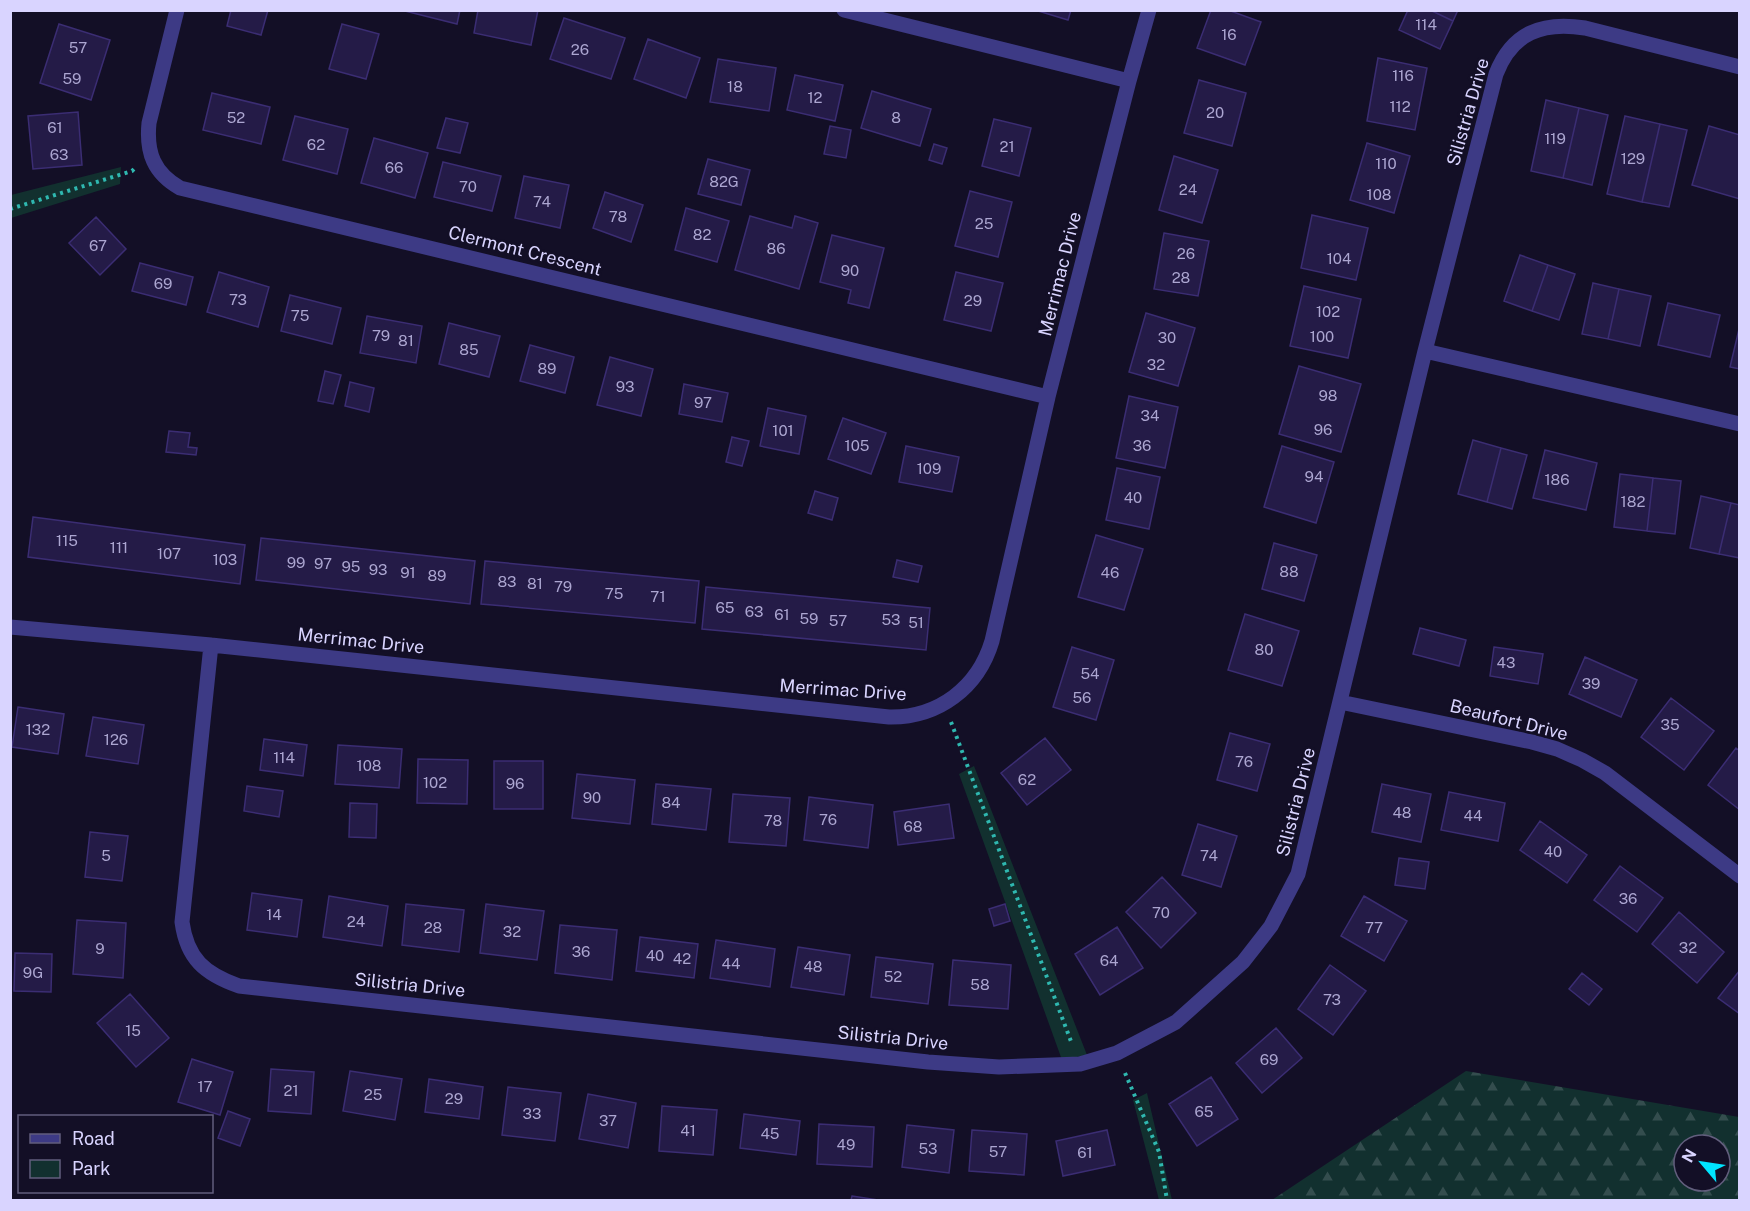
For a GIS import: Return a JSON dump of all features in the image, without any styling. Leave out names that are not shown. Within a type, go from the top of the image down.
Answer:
[{"type":"street","points":[[152,157],[148,134],[149,123],[177,10]]},
{"type":"street","points":[[844,10],[1129,81]]},
{"type":"street","name":"Merrimac Drive","points":[[10,627],[211,645],[889,717],[920,714],[944,704],[976,676],[988,655],[1048,397],[1149,10]]},
{"type":"street","name":"Silistria Drive","points":[[211,645],[182,922],[184,935],[195,959],[220,979],[240,986],[928,1062],[999,1067],[1080,1064],[1117,1053],[1176,1022],[1243,962],[1271,926],[1298,874],[1425,351],[1496,74],[1502,59],[1517,40],[1532,32],[1546,27],[1570,26],[1740,67]]},
{"type":"street","name":"Clermont Crescent","points":[[152,157],[161,174],[180,188],[1048,397]]},
{"type":"street","points":[[1425,351],[1740,424]]},
{"type":"street","name":"Beaufort Drive","points":[[1340,702],[1532,742],[1574,756],[1616,780],[1740,876]]},
{"type":"path","points":[[10,209],[132,171],[152,157]]},
{"type":"path","points":[[944,704],[1080,1064]]},
{"type":"path","points":[[1117,1053],[1159,1152],[1167,1200]]},
{"type":"green space","points":[[121,167],[120,184],[11,218],[11,195]]},
{"type":"green space","points":[[974,766],[1087,1055],[1062,1060],[959,774]]},
{"type":"green space","points":[[1466,1071],[1739,1117],[1739,1200],[1272,1200]]},
{"type":"green space","points":[[1147,1093],[1172,1200],[1159,1200],[1133,1100]]},
{"type":"building","points":[[231,10],[268,10],[261,35],[227,26]]},
{"type":"building","points":[[401,10],[460,10],[457,24]]},
{"type":"building","points":[[478,10],[538,10],[531,45],[474,33]]},
{"type":"building","points":[[1035,10],[1071,10],[1068,20]]},
{"type":"building","points":[[1211,10],[1228,10],[1261,22],[1245,65],[1197,48]]},
{"type":"building","points":[[1408,10],[1430,10],[1453,21],[1440,49],[1399,30]]},
{"type":"building","points":[[1430,10],[1458,10],[1453,21]]},
{"type":"building","points":[[564,18],[625,38],[611,79],[550,59]]},
{"type":"building","points":[[59,24],[110,40],[91,100],[40,83]]},
{"type":"building","points":[[342,24],[379,34],[366,79],[329,69]]},
{"type":"building","points":[[648,39],[700,58],[686,98],[634,79]]},
{"type":"building","points":[[1378,58],[1427,68],[1415,130],[1367,121]]},
{"type":"building","points":[[718,59],[776,68],[769,111],[710,102]]},
{"type":"building","points":[[795,75],[843,85],[835,121],[787,110]]},
{"type":"building","points":[[1199,80],[1246,93],[1232,146],[1184,133]]},
{"type":"building","points":[[872,91],[931,109],[920,146],[861,128]]},
{"type":"building","points":[[212,93],[270,107],[261,144],[203,130]]},
{"type":"building","points":[[1546,100],[1579,108],[1563,178],[1531,171]]},
{"type":"building","points":[[1579,108],[1608,115],[1592,185],[1563,178]]},
{"type":"building","points":[[78,112],[82,165],[33,169],[28,116]]},
{"type":"building","points":[[295,116],[348,129],[337,174],[283,160]]},
{"type":"building","points":[[1625,116],[1660,124],[1642,202],[1607,194]]},
{"type":"building","points":[[446,118],[468,123],[460,153],[437,148]]},
{"type":"building","points":[[994,119],[1031,128],[1019,176],[982,166]]},
{"type":"building","points":[[1660,124],[1687,130],[1669,207],[1642,202]]},
{"type":"building","points":[[830,126],[851,130],[846,158],[824,154]]},
{"type":"building","points":[[1709,126],[1740,135],[1740,199],[1692,185]]},
{"type":"building","points":[[374,138],[428,153],[415,198],[361,183]]},
{"type":"building","points":[[1367,143],[1410,156],[1394,213],[1350,200]]},
{"type":"building","points":[[934,144],[947,148],[942,164],[929,160]]},
{"type":"building","points":[[1174,156],[1218,170],[1202,223],[1159,210]]},
{"type":"building","points":[[708,159],[750,170],[741,205],[698,194]]},
{"type":"building","points":[[443,162],[501,176],[492,211],[434,197]]},
{"type":"building","points":[[524,176],[569,185],[560,228],[515,218]]},
{"type":"building","points":[[970,191],[1012,202],[998,257],[955,246]]},
{"type":"building","points":[[605,192],[643,205],[631,242],[593,228]]},
{"type":"building","points":[[686,208],[729,221],[717,262],[675,250]]},
{"type":"building","points":[[1312,215],[1368,228],[1356,280],[1301,268]]},
{"type":"building","points":[[750,216],[792,228],[795,216],[818,223],[799,289],[735,270]]},
{"type":"building","points":[[96,217],[126,249],[100,275],[69,243]]},
{"type":"building","points":[[1164,233],[1209,241],[1198,296],[1154,289]]},
{"type":"building","points":[[832,235],[884,248],[869,308],[848,303],[851,290],[820,282]]},
{"type":"building","points":[[1520,255],[1548,265],[1532,311],[1504,301]]},
{"type":"building","points":[[140,263],[193,277],[186,305],[132,291]]},
{"type":"building","points":[[1548,265],[1575,274],[1559,320],[1532,311]]},
{"type":"building","points":[[219,272],[269,287],[258,327],[207,312]]},
{"type":"building","points":[[956,272],[1003,283],[991,331],[944,320]]},
{"type":"building","points":[[1593,283],[1619,289],[1608,339],[1582,334]]},
{"type":"building","points":[[1304,286],[1361,299],[1348,358],[1290,346]]},
{"type":"building","points":[[1619,289],[1651,296],[1640,346],[1608,339]]},
{"type":"building","points":[[290,295],[341,308],[332,344],[281,331]]},
{"type":"building","points":[[1668,303],[1720,315],[1710,357],[1658,345]]},
{"type":"building","points":[[1146,313],[1195,328],[1178,386],[1129,372]]},
{"type":"building","points":[[367,316],[422,326],[416,363],[360,353]]},
{"type":"building","points":[[449,323],[500,336],[489,377],[439,364]]},
{"type":"building","points":[[1740,325],[1740,369],[1730,367]]},
{"type":"building","points":[[530,345],[574,357],[565,393],[520,381]]},
{"type":"building","points":[[610,357],[653,369],[641,416],[597,405]]},
{"type":"building","points":[[1299,366],[1361,384],[1341,452],[1279,434]]},
{"type":"building","points":[[325,371],[341,375],[333,404],[318,401]]},
{"type":"building","points":[[350,382],[374,388],[369,412],[345,406]]},
{"type":"building","points":[[684,384],[728,393],[722,422],[679,414]]},
{"type":"building","points":[[1129,396],[1178,407],[1165,468],[1116,458]]},
{"type":"building","points":[[768,408],[806,416],[799,454],[760,446]]},
{"type":"building","points":[[843,418],[886,433],[871,474],[828,459]]},
{"type":"building","points":[[169,431],[190,433],[188,447],[197,448],[196,455],[166,452]]},
{"type":"building","points":[[732,437],[749,441],[742,466],[726,462]]},
{"type":"building","points":[[1473,440],[1501,448],[1487,502],[1458,494]]},
{"type":"building","points":[[906,446],[959,457],[952,492],[899,482]]},
{"type":"building","points":[[1282,446],[1334,462],[1316,523],[1264,507]]},
{"type":"building","points":[[1501,448],[1527,455],[1512,509],[1487,502]]},
{"type":"building","points":[[1545,450],[1597,463],[1586,510],[1533,498]]},
{"type":"building","points":[[1117,468],[1160,477],[1149,529],[1106,520]]},
{"type":"building","points":[[1620,474],[1653,478],[1647,531],[1614,527]]},
{"type":"building","points":[[1653,478],[1681,481],[1675,534],[1647,531]]},
{"type":"building","points":[[815,491],[838,498],[832,520],[808,513]]},
{"type":"building","points":[[1701,496],[1731,503],[1719,554],[1690,548]]},
{"type":"building","points":[[1731,503],[1740,505],[1740,558],[1719,554]]},
{"type":"building","points":[[33,517],[245,545],[240,584],[28,557]]},
{"type":"building","points":[[1096,535],[1143,549],[1124,610],[1078,597]]},
{"type":"building","points":[[261,538],[475,561],[470,604],[256,580]]},
{"type":"building","points":[[1274,543],[1317,555],[1304,601],[1262,589]]},
{"type":"building","points":[[897,560],[922,566],[918,582],[893,577]]},
{"type":"building","points":[[485,561],[699,581],[695,623],[481,604]]},
{"type":"building","points":[[706,587],[930,608],[926,650],[702,629]]},
{"type":"building","points":[[1245,614],[1299,631],[1282,686],[1228,670]]},
{"type":"building","points":[[1420,628],[1466,640],[1459,666],[1413,654]]},
{"type":"building","points":[[1072,647],[1114,660],[1096,720],[1053,707]]},
{"type":"building","points":[[1494,647],[1543,654],[1538,684],[1490,676]]},
{"type":"building","points":[[1585,657],[1637,680],[1621,717],[1569,694]]},
{"type":"building","points":[[1671,698],[1714,731],[1684,770],[1641,737]]},
{"type":"building","points":[[18,707],[64,714],[58,754],[12,747]]},
{"type":"building","points":[[93,717],[144,725],[138,764],[86,756]]},
{"type":"building","points":[[1230,733],[1270,744],[1257,791],[1217,780]]},
{"type":"building","points":[[1045,738],[1071,770],[1027,805],[1001,773]]},
{"type":"building","points":[[264,739],[307,745],[303,776],[260,770]]},
{"type":"building","points":[[338,745],[402,749],[399,788],[335,784]]},
{"type":"building","points":[[1736,748],[1740,751],[1740,810],[1708,785]]},
{"type":"building","points":[[418,759],[468,760],[467,804],[417,803]]},
{"type":"building","points":[[494,761],[543,761],[543,809],[494,809]]},
{"type":"building","points":[[577,774],[635,780],[630,824],[572,818]]},
{"type":"building","points":[[656,784],[711,789],[706,830],[652,824]]},
{"type":"building","points":[[1382,784],[1431,794],[1421,842],[1372,832]]},
{"type":"building","points":[[247,786],[283,791],[279,817],[244,811]]},
{"type":"building","points":[[1449,792],[1505,803],[1498,841],[1441,830]]},
{"type":"building","points":[[733,794],[790,798],[786,846],[729,842]]},
{"type":"building","points":[[809,797],[873,805],[868,848],[804,840]]},
{"type":"building","points":[[350,803],[377,804],[376,838],[349,837]]},
{"type":"building","points":[[949,804],[954,838],[898,845],[894,812]]},
{"type":"building","points":[[1540,821],[1587,855],[1567,883],[1520,850]]},
{"type":"building","points":[[1198,824],[1237,836],[1221,887],[1182,875]]},
{"type":"building","points":[[90,832],[128,836],[122,881],[85,877]]},
{"type":"building","points":[[1399,858],[1429,862],[1425,889],[1395,885]]},
{"type":"building","points":[[1620,866],[1663,898],[1637,932],[1594,900]]},
{"type":"building","points":[[1162,877],[1196,913],[1161,948],[1126,912]]},
{"type":"building","points":[[252,893],[302,900],[297,937],[247,930]]},
{"type":"building","points":[[329,896],[388,906],[382,946],[323,937]]},
{"type":"building","points":[[1364,896],[1407,921],[1384,961],[1341,936]]},
{"type":"building","points":[[406,904],[464,910],[459,952],[402,945]]},
{"type":"building","points":[[486,904],[544,911],[537,960],[480,953]]},
{"type":"building","points":[[1005,904],[1010,921],[994,926],[989,909]]},
{"type":"building","points":[[1679,912],[1724,952],[1697,983],[1652,944]]},
{"type":"building","points":[[77,920],[126,923],[123,978],[73,974]]},
{"type":"building","points":[[560,925],[617,930],[612,980],[555,973]]},
{"type":"building","points":[[1117,927],[1143,968],[1100,995],[1075,954]]},
{"type":"building","points":[[640,937],[698,944],[694,978],[636,971]]},
{"type":"building","points":[[716,940],[775,949],[770,987],[710,978]]},
{"type":"building","points":[[798,947],[850,955],[844,995],[791,987]]},
{"type":"building","points":[[15,953],[52,954],[51,992],[14,991]]},
{"type":"building","points":[[876,957],[933,964],[928,1004],[871,997]]},
{"type":"building","points":[[953,960],[1011,965],[1008,1009],[949,1005]]},
{"type":"building","points":[[1330,965],[1366,991],[1333,1035],[1298,1009]]},
{"type":"building","points":[[1740,970],[1740,1014],[1718,998]]},
{"type":"building","points":[[1582,973],[1602,989],[1589,1005],[1569,989]]},
{"type":"building","points":[[130,994],[169,1038],[136,1067],[97,1023]]},
{"type":"building","points":[[1276,1028],[1302,1058],[1262,1093],[1236,1063]]},
{"type":"building","points":[[192,1059],[233,1072],[220,1115],[178,1102]]},
{"type":"building","points":[[271,1069],[314,1072],[311,1114],[268,1111]]},
{"type":"building","points":[[350,1071],[402,1079],[395,1120],[343,1111]]},
{"type":"building","points":[[1211,1077],[1238,1119],[1197,1146],[1169,1104]]},
{"type":"building","points":[[429,1079],[483,1087],[479,1119],[425,1112]]},
{"type":"building","points":[[508,1087],[561,1093],[555,1141],[502,1135]]},
{"type":"building","points":[[588,1094],[636,1103],[628,1148],[579,1139]]},
{"type":"building","points":[[662,1106],[717,1110],[713,1155],[659,1151]]},
{"type":"building","points":[[228,1111],[250,1119],[240,1146],[218,1138]]},
{"type":"building","points":[[744,1114],[800,1121],[796,1155],[740,1148]]},
{"type":"building","points":[[819,1124],[874,1127],[872,1167],[817,1164]]},
{"type":"building","points":[[907,1125],[954,1130],[949,1173],[902,1167]]},
{"type":"building","points":[[972,1130],[1027,1134],[1024,1175],[969,1171]]},
{"type":"building","points":[[1107,1130],[1115,1165],[1063,1176],[1056,1141]]},
{"type":"building","points":[[852,1196],[878,1200],[851,1200]]}]
